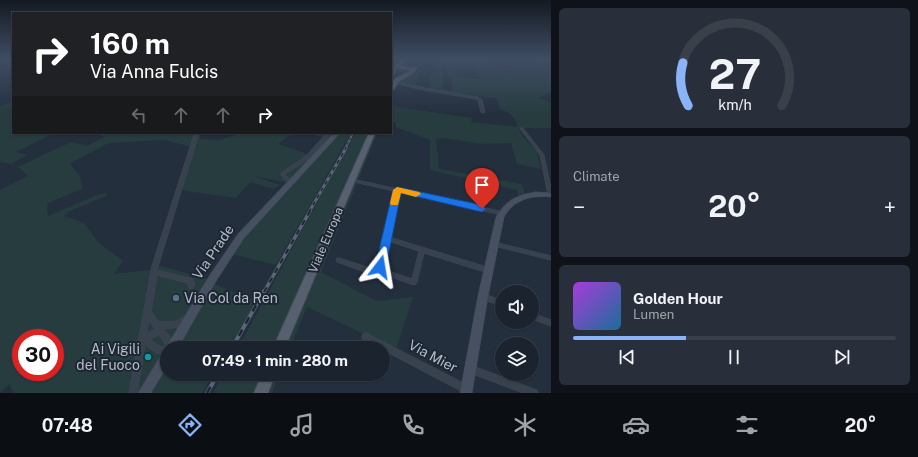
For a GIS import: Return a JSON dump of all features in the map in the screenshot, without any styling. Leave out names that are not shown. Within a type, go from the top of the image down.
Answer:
[{"type":"main road","points":[[392,87],[394,82],[399,77]]},
{"type":"main road","name":"Via Prade","points":[[175,341],[213,278],[241,236],[258,216],[293,182],[336,134]]},
{"type":"main road","name":"Viale Europa","points":[[282,341],[372,134]]},
{"type":"main road","points":[[502,213],[517,200],[526,195],[538,193],[550,195]]},
{"type":"main road","name":"Via Mier","points":[[466,391],[488,270],[498,221],[502,213]]},
{"type":"main road","points":[[144,393],[160,367]]},
{"type":"main road","points":[[261,393],[266,381]]},
{"type":"street","points":[[394,82],[477,98],[480,100],[483,112]]},
{"type":"street","points":[[522,129],[540,150],[550,195]]},
{"type":"street","points":[[133,393],[154,272],[197,134]]},
{"type":"street","points":[[293,182],[285,178],[283,174],[304,160],[328,134]]},
{"type":"street","points":[[352,180],[502,213]]},
{"type":"street","points":[[377,270],[380,267],[387,239],[397,190]]},
{"type":"street","points":[[387,239],[488,270]]},
{"type":"street","points":[[494,244],[551,258]]},
{"type":"street","points":[[338,260],[370,270],[377,270],[414,282],[422,250]]},
{"type":"street","points":[[154,272],[191,281],[191,286]]},
{"type":"street","points":[[483,296],[495,301]]},
{"type":"street","points":[[147,312],[166,341]]},
{"type":"street","points":[[155,324],[164,326],[174,325],[192,313]]},
{"type":"street","points":[[539,319],[551,324]]},
{"type":"street","points":[[143,331],[146,339],[153,347],[160,350]]},
{"type":"street","points":[[140,346],[146,339],[160,331]]},
{"type":"street","name":"Via Mier","points":[[366,337],[466,391]]},
{"type":"street","name":"Via Mier","points":[[470,369],[534,393]]},
{"type":"green space","points":[[418,77],[416,85],[429,88],[430,77],[443,77],[443,89],[452,91],[452,77],[480,79],[479,77],[551,77],[551,92],[538,98],[551,103],[551,128],[519,128],[523,137],[537,152],[541,169],[517,164],[511,143],[483,144],[443,138],[436,139],[439,169],[522,184],[525,194],[519,201],[517,190],[430,170],[430,140],[396,127],[396,123],[392,121],[392,106],[472,118],[471,122],[518,127],[512,116],[500,109],[496,98],[433,90],[397,83],[402,78]]},
{"type":"green space","points":[[12,101],[12,134],[52,134],[16,152],[27,155],[11,164],[0,162],[0,106]]},
{"type":"green space","points":[[99,134],[200,134],[200,139],[219,140],[240,134],[292,134],[278,144],[308,154],[323,138],[313,134],[350,134],[276,265],[231,254],[253,226],[294,184],[254,176],[280,185],[274,189],[250,182],[236,198],[180,190],[191,147],[165,140],[109,143],[70,163],[81,178],[82,189],[48,203],[48,216],[97,195],[107,193],[106,196],[68,212],[64,216],[84,223],[99,243],[123,261],[114,274],[157,269],[158,265],[215,281],[214,284],[256,301],[233,341],[160,341],[160,381],[209,381],[202,393],[14,393],[9,384],[0,393],[0,190],[28,176],[18,167],[71,142],[87,146],[104,137]]},
{"type":"green space","points":[[354,134],[371,134],[376,136],[321,272],[377,301],[413,297],[396,349],[390,346],[390,341],[379,341],[307,307],[293,341],[242,341]]},
{"type":"green space","points":[[220,381],[277,381],[272,393],[213,393]]},
{"type":"railway","points":[[345,149],[352,134]]},
{"type":"railway","points":[[309,212],[346,148]]},
{"type":"railway","points":[[264,292],[310,211]]},
{"type":"railway","points":[[236,341],[264,291]]},
{"type":"railway","points":[[207,393],[214,381]]},
{"type":"slow traffic","points":[[394,203],[397,190],[416,194]]},
{"type":"place","name":"Via Col da Ren","points":[[176,298]]},
{"type":"place","name":"Ai Vigili del Fuoco","points":[[148,357]]},
{"type":"route","points":[[380,267],[397,190],[482,209]]}]
